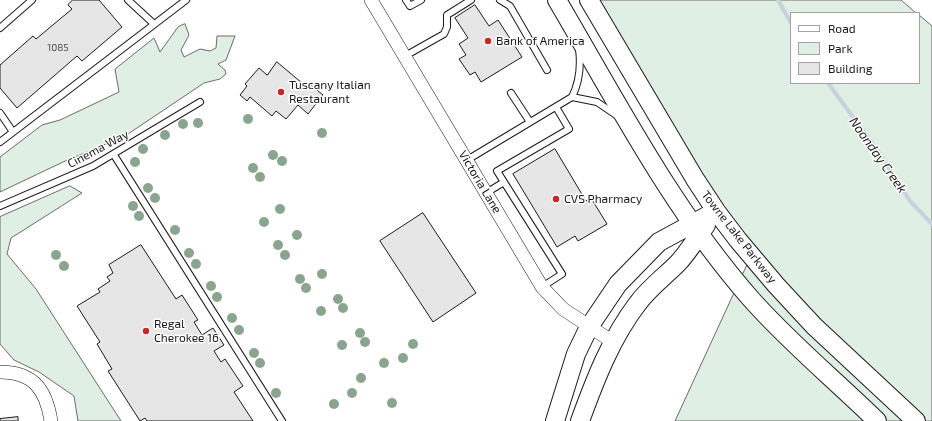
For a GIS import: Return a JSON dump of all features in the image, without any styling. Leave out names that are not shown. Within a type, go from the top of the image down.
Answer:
[{"type":"main road","points":[[557,0],[629,123],[696,229],[750,298],[780,331],[877,421]]},
{"type":"main road","name":"Towne Lake Parkway","points":[[589,0],[658,119],[716,211],[776,285],[814,326],[916,421]]},
{"type":"main road","points":[[580,421],[594,382],[613,342],[638,302],[657,282],[678,264],[696,229],[716,211]]},
{"type":"main road","points":[[555,421],[576,354],[589,327],[611,294],[633,266],[659,242],[696,229]]},
{"type":"street","name":"Victoria Lane","points":[[371,0],[542,287],[563,309],[613,342]]},
{"type":"street","points":[[0,372],[14,372],[28,377],[39,388],[48,403],[51,421]]},
{"type":"lane","points":[[0,28],[32,0]]},
{"type":"lane","points":[[128,0],[154,24]]},
{"type":"lane","points":[[0,142],[186,0]]},
{"type":"lane","points":[[406,0],[410,6],[421,0]]},
{"type":"lane","points":[[405,56],[444,34],[447,27],[446,15],[471,0]]},
{"type":"lane","points":[[500,0],[510,6],[547,70]]},
{"type":"lane","points":[[467,160],[572,97],[578,82],[580,64],[577,35]]},
{"type":"lane","points":[[512,93],[530,122]]},
{"type":"lane","points":[[572,97],[597,102],[629,123]]},
{"type":"lane","name":"Cinema Way","points":[[0,206],[93,166],[200,102]]},
{"type":"lane","points":[[542,287],[562,274],[497,171],[569,128],[556,106]]},
{"type":"lane","points":[[0,113],[13,132]]},
{"type":"lane","points":[[114,154],[282,421]]},
{"type":"lane","points":[[486,193],[504,182]]},
{"type":"green space","points":[[589,0],[901,0],[915,12],[790,12],[790,84],[920,84],[920,16],[932,26],[932,421],[675,421],[750,258]]},
{"type":"green space","points":[[185,24],[189,35],[181,50],[184,57],[200,49],[210,51],[216,48],[217,36],[235,36],[226,60],[218,64],[225,70],[226,74],[220,79],[204,83],[125,136],[63,162],[0,192],[0,157],[42,125],[60,120],[119,92],[115,69],[154,38],[160,52],[178,27]]},
{"type":"green space","points":[[70,186],[82,193],[11,238],[7,254],[36,289],[121,421],[78,421],[74,396],[39,372],[14,360],[0,344],[0,217]]},
{"type":"building","points":[[73,0],[99,0],[122,27],[82,61],[77,56],[17,108],[0,88],[0,65],[33,36],[36,39],[72,9],[68,5]]},
{"type":"building","name":"Bank of America","points":[[475,5],[489,26],[498,20],[522,57],[481,82],[475,72],[470,75],[459,59],[466,55],[459,44],[468,38],[455,18]]},
{"type":"building","name":"Tuscany Italian Restaurant","points":[[277,62],[308,88],[311,85],[323,95],[308,114],[298,105],[286,119],[276,111],[272,116],[250,97],[247,101],[240,95],[247,86],[245,84],[259,68],[267,75]]},
{"type":"building","name":"CVS Pharmacy","points":[[555,149],[586,201],[591,198],[607,224],[578,241],[575,236],[557,247],[513,174]]},
{"type":"building","points":[[423,213],[476,293],[433,322],[380,241]]},
{"type":"building","name":"Regal Cherokee 16","points":[[141,245],[176,299],[182,295],[198,320],[194,322],[202,335],[213,328],[224,345],[214,351],[221,362],[225,359],[243,386],[234,392],[253,421],[147,421],[145,418],[140,421],[108,371],[112,369],[97,344],[100,342],[77,306],[100,292],[98,289],[110,281],[107,277],[113,273],[109,265]]},
{"type":"building","points":[[18,417],[18,421],[0,421],[0,419]]},
{"type":"waterway","name":"Noonday Creek","points":[[778,0],[790,21]]},
{"type":"waterway","name":"Noonday Creek","points":[[829,84],[878,151],[910,201],[932,224]]},
{"type":"place","name":"Bank of America","points":[[488,41]]},
{"type":"place","name":"Tuscany Italian Restaurant","points":[[281,92]]},
{"type":"place","name":"CVS Pharmacy","points":[[556,199]]},
{"type":"place","name":"Regal Cherokee 16","points":[[146,331]]}]
